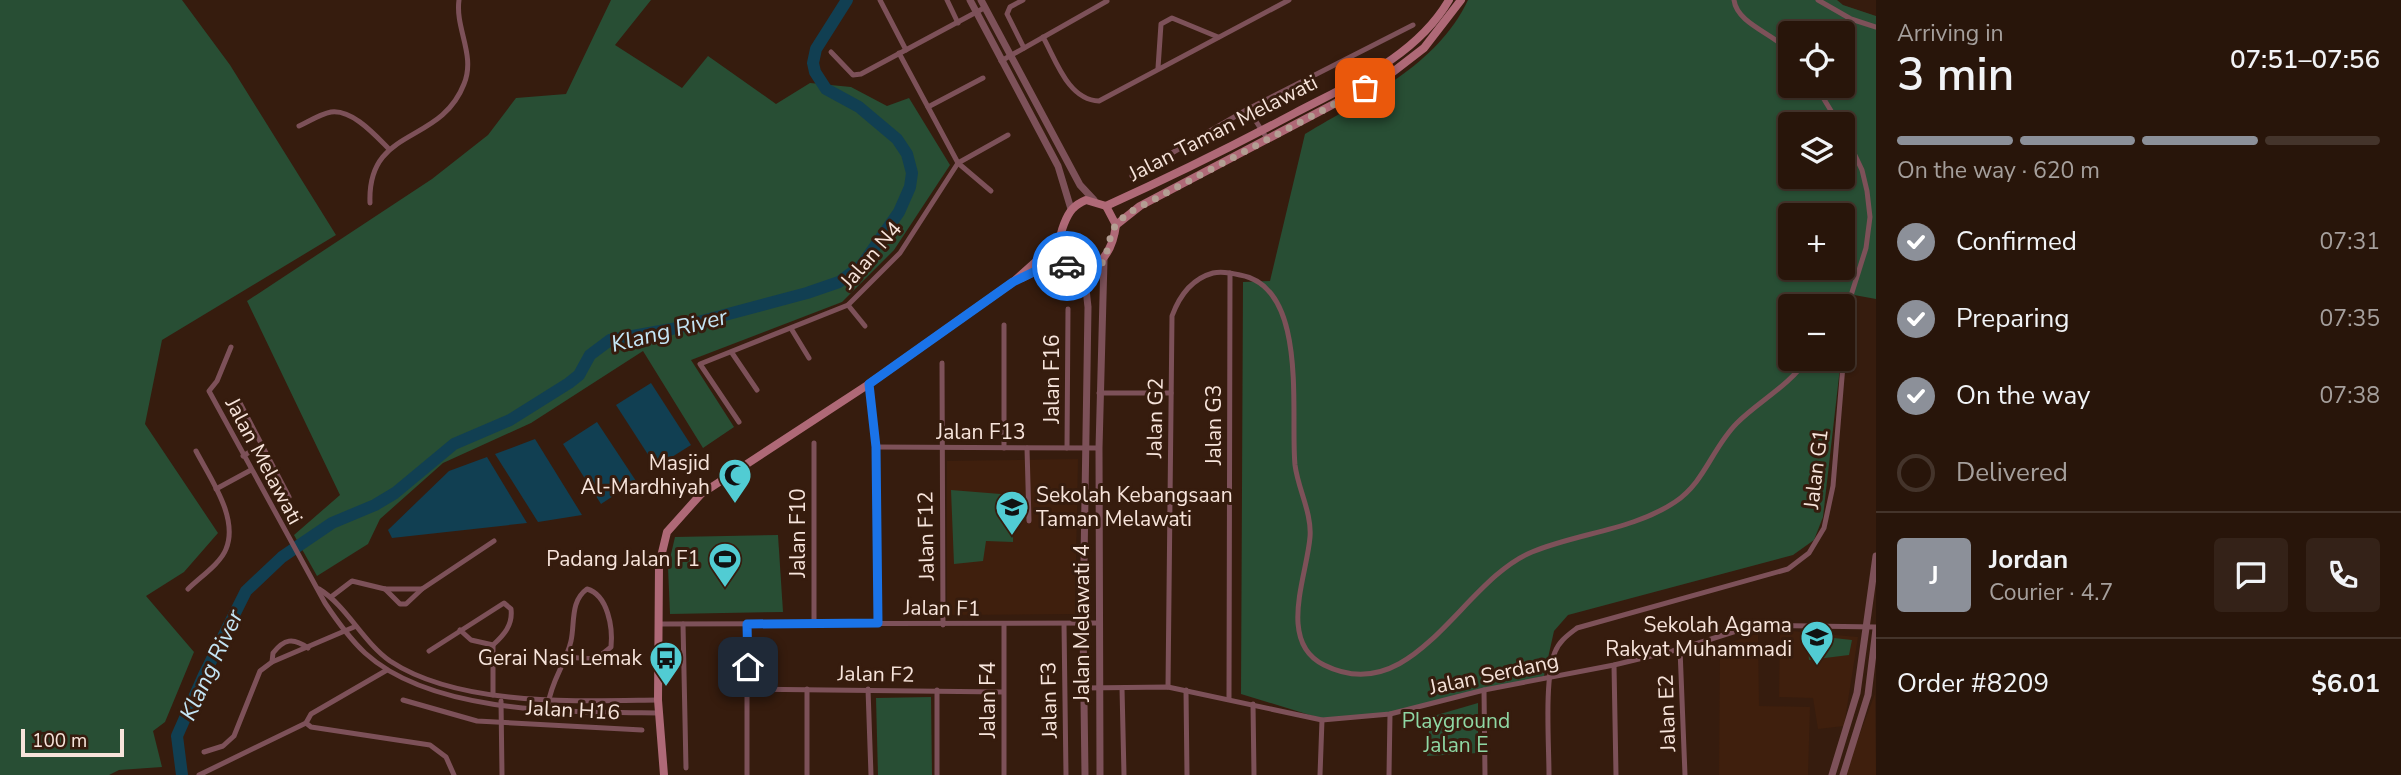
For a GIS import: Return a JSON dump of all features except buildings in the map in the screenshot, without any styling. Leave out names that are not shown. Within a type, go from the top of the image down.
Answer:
[{"type":"main road","name":"Jalan Taman Melawati","points":[[1106,206],[1262,130],[1383,66],[1416,40],[1449,0]]},
{"type":"main road","name":"Jalan Taman Melawati","points":[[1116,225],[1140,206],[1389,75],[1424,48],[1461,0]]},
{"type":"main road","points":[[663,775],[659,713],[659,565],[667,533],[701,494],[734,469],[869,384],[1013,282],[1059,241],[1071,209],[1086,200],[1094,200],[1106,206],[1116,225],[1104,260],[1084,271],[1070,267],[1044,267],[1013,282]]},
{"type":"main road","points":[[1059,241],[1061,256],[1070,267]]},
{"type":"street","points":[[370,203],[371,180],[388,148],[420,132],[443,115],[464,87],[468,72],[458,0]]},
{"type":"street","points":[[880,0],[906,50]]},
{"type":"street","points":[[947,0],[958,23]]},
{"type":"street","points":[[970,0],[1058,166],[1071,209]]},
{"type":"street","points":[[981,0],[1009,57],[1080,185],[1094,200]]},
{"type":"street","points":[[1023,0],[1010,8],[1007,14],[1024,48]]},
{"type":"street","points":[[1043,37],[1071,88],[1086,100],[1099,101],[1289,0]]},
{"type":"street","points":[[1734,0],[1741,15],[1778,39]]},
{"type":"street","points":[[1818,0],[1851,19],[1876,27]]},
{"type":"street","points":[[1001,61],[1107,1]]},
{"type":"street","points":[[831,52],[853,75],[861,74],[984,8]]},
{"type":"street","points":[[1158,68],[1161,24],[1166,20],[1180,20],[1218,37]]},
{"type":"street","points":[[1132,176],[1248,109],[1413,25]]},
{"type":"street","points":[[898,53],[958,163],[991,191]]},
{"type":"street","points":[[928,107],[983,78]]},
{"type":"street","points":[[1248,109],[1268,140]]},
{"type":"street","points":[[299,126],[331,112],[342,114],[373,133],[388,148]]},
{"type":"street","points":[[958,163],[1008,135]]},
{"type":"street","name":"Jalan G1","points":[[1850,294],[1866,248],[1870,217],[1862,170],[1855,155]]},
{"type":"street","name":"Jalan N4","points":[[739,422],[700,364],[792,330],[848,305],[900,253],[958,163]]},
{"type":"street","name":"Jalan Melawati 4","points":[[1100,775],[1099,393],[1104,260]]},
{"type":"street","name":"Jalan Melawati 4","points":[[1084,271],[1088,307],[1083,624],[1085,775]]},
{"type":"street","name":"Jalan G2","points":[[1168,687],[1172,316],[1178,300],[1192,284],[1215,272],[1230,273]]},
{"type":"street","points":[[1230,273],[1258,279],[1268,288],[1278,300],[1287,331],[1293,374],[1295,465],[1310,534],[1297,634],[1311,656],[1322,665],[1339,671],[1376,672],[1412,658],[1471,598],[1529,552],[1648,516],[1673,503],[1698,483],[1738,422],[1795,371]]},
{"type":"street","name":"Jalan G3","points":[[1229,699],[1230,273]]},
{"type":"street","points":[[848,305],[864,326]]},
{"type":"street","name":"Jalan F16","points":[[1067,448],[1068,309]]},
{"type":"street","points":[[1004,325],[1004,448]]},
{"type":"street","points":[[792,330],[809,358]]},
{"type":"street","name":"Jalan Melawati","points":[[230,347],[217,381],[209,391],[316,588],[345,632],[365,654],[387,670],[431,688],[501,705],[548,711],[659,713]]},
{"type":"street","points":[[732,353],[757,390]]},
{"type":"street","name":"Jalan F12","points":[[942,363],[940,447],[943,625]]},
{"type":"street","name":"Jalan G1","points":[[1549,775],[1551,677],[1554,654],[1562,639],[1577,628],[1788,569],[1809,553],[1824,528],[1833,486],[1841,371]]},
{"type":"street","points":[[869,384],[876,447],[878,623]]},
{"type":"street","points":[[1099,393],[1171,393]]},
{"type":"street","points":[[240,403],[289,497]]},
{"type":"street","name":"Jalan F10","points":[[814,443],[814,624]]},
{"type":"street","points":[[243,456],[261,445]]},
{"type":"street","name":"Jalan F13","points":[[876,447],[1099,448]]},
{"type":"street","points":[[1027,448],[1029,522]]},
{"type":"street","points":[[188,589],[226,551],[230,527],[216,489],[196,451]]},
{"type":"street","points":[[216,489],[251,470]]},
{"type":"street","points":[[385,589],[400,604],[406,604],[422,589],[494,541]]},
{"type":"street","points":[[1843,775],[1868,695],[1876,556]]},
{"type":"street","points":[[331,597],[352,581],[385,589],[422,589]]},
{"type":"street","name":"Jalan Melawati","points":[[316,588],[331,597],[371,646],[393,662],[434,680],[492,695],[548,701],[659,700]]},
{"type":"street","points":[[548,711],[548,701],[564,657],[571,643],[576,602],[581,594],[592,590],[604,603],[611,647],[596,659],[564,657]]},
{"type":"street","points":[[429,650],[504,603],[511,609],[511,620],[504,635],[492,645]]},
{"type":"street","name":"Jalan F1","points":[[659,624],[1099,623]]},
{"type":"street","points":[[683,624],[686,768]]},
{"type":"street","points":[[747,624],[747,775]]},
{"type":"street","name":"Jalan F4","points":[[1004,624],[1004,775]]},
{"type":"street","name":"Jalan F3","points":[[1064,624],[1066,775]]},
{"type":"street","name":"Jalan Serdang","points":[[1084,688],[1168,687],[1322,720],[1390,714],[1483,690],[1614,666],[1680,649],[1755,625],[1873,628]]},
{"type":"street","points":[[204,752],[223,746],[234,736],[260,671],[272,662],[354,627]]},
{"type":"street","points":[[1832,775],[1842,751],[1873,628]]},
{"type":"street","points":[[460,630],[471,640],[492,645]]},
{"type":"street","points":[[272,662],[273,653],[286,641],[295,640],[307,648]]},
{"type":"street","points":[[492,645],[492,695]]},
{"type":"street","name":"Jalan E2","points":[[1680,649],[1685,775]]},
{"type":"street","points":[[1614,666],[1616,775]]},
{"type":"street","points":[[199,775],[306,723],[311,714],[387,670]]},
{"type":"street","points":[[1122,688],[1124,775]]},
{"type":"street","name":"Jalan F2","points":[[748,689],[1003,692]]},
{"type":"street","points":[[807,689],[807,775]]},
{"type":"street","points":[[868,689],[871,775]]},
{"type":"street","points":[[937,690],[937,775]]},
{"type":"street","points":[[1186,690],[1187,775]]},
{"type":"street","points":[[1483,690],[1485,775]]},
{"type":"street","points":[[501,696],[502,775]]},
{"type":"street","name":"Jalan H16","points":[[403,700],[477,721],[642,730]]},
{"type":"street","points":[[1253,704],[1254,775]]},
{"type":"street","points":[[1389,775],[1390,714]]},
{"type":"street","points":[[1320,775],[1322,720]]},
{"type":"street","points":[[306,723],[311,727],[430,745],[446,757],[454,775]]},
{"type":"shaded area","name":"Sekolah Kebangsaan Taman Melawati","points":[[1078,459],[1075,614],[947,615],[947,461]]},
{"type":"shaded area","name":"Sekolah Agama Rakyat Muhammadi","points":[[1780,630],[1858,637],[1844,726],[1818,729],[1813,698],[1779,697]]},
{"type":"shaded area","points":[[1758,633],[1759,706],[1810,707],[1808,775],[1719,775],[1720,646]]},
{"type":"shaded area","points":[[1875,694],[1876,775],[1844,775]]},
{"type":"green space","points":[[0,0],[182,0],[230,65],[336,235],[162,340],[145,424],[218,533],[184,572],[146,596],[194,652],[165,722],[153,731],[162,767],[119,770],[109,775],[0,775]]},
{"type":"green space","points":[[611,0],[651,0],[615,45],[682,88],[708,56],[776,104],[810,83],[851,87],[887,106],[909,98],[950,165],[894,250],[842,302],[691,360],[734,427],[703,448],[643,351],[531,423],[443,463],[380,519],[368,544],[317,576],[294,535],[340,495],[247,301],[432,179],[488,135],[516,98],[566,94]]},
{"type":"green space","points":[[1468,0],[1837,0],[1843,5],[1876,16],[1876,299],[1855,294],[1778,294],[1778,371],[1840,371],[1823,517],[1814,540],[1793,555],[1568,615],[1554,631],[1544,676],[1387,714],[1326,720],[1241,694],[1243,282],[1270,281],[1305,134],[1375,93],[1419,62],[1455,23]]},
{"type":"green space","points":[[951,490],[1013,495],[1013,542],[986,541],[983,561],[954,564]]},
{"type":"green space","name":"Padang Jalan F1","points":[[778,535],[783,612],[670,614],[668,567],[675,537]]},
{"type":"green space","points":[[1807,635],[1852,640],[1849,655],[1809,660]]},
{"type":"green space","points":[[931,697],[932,775],[878,775],[876,698]]},
{"type":"green space","name":"Playground Jalan E","points":[[1478,703],[1478,753],[1427,756],[1430,717]]},
{"type":"water","points":[[651,383],[691,445],[656,467],[616,405]]},
{"type":"water","points":[[597,422],[636,481],[601,504],[563,444]]},
{"type":"water","points":[[535,439],[582,515],[538,522],[495,454]]},
{"type":"water","points":[[487,457],[527,523],[392,538],[388,530],[449,471]]},
{"type":"waterway","name":"Klang River","points":[[182,775],[177,736],[204,675],[246,591],[282,557],[332,523],[375,505],[395,493],[454,444],[510,420],[569,383],[579,375],[590,355],[610,340],[672,329],[807,293],[839,282],[862,265],[899,212],[910,187],[912,173],[907,154],[897,139],[859,107],[826,89],[815,72],[813,63],[816,49],[847,0]]},
{"type":"way so far","points":[[1067,266],[1084,271],[1097,266],[1107,254],[1116,225],[1130,212],[1365,88]]},
{"type":"place","name":"Masjid Al-Mardhiyah","points":[[735,505]]},
{"type":"place","name":"Sekolah Kebangsaan Taman Melawati","points":[[1012,537]]},
{"type":"place","name":"Padang Jalan F1","points":[[725,589]]},
{"type":"place","name":"Sekolah Agama Rakyat Muhammadi","points":[[1817,667]]},
{"type":"place","name":"Gerai Nasi Lemak","points":[[666,688]]},
{"type":"route","points":[[748,667],[747,624],[878,623],[876,447],[869,384],[1013,282],[1044,267],[1067,266]]}]
